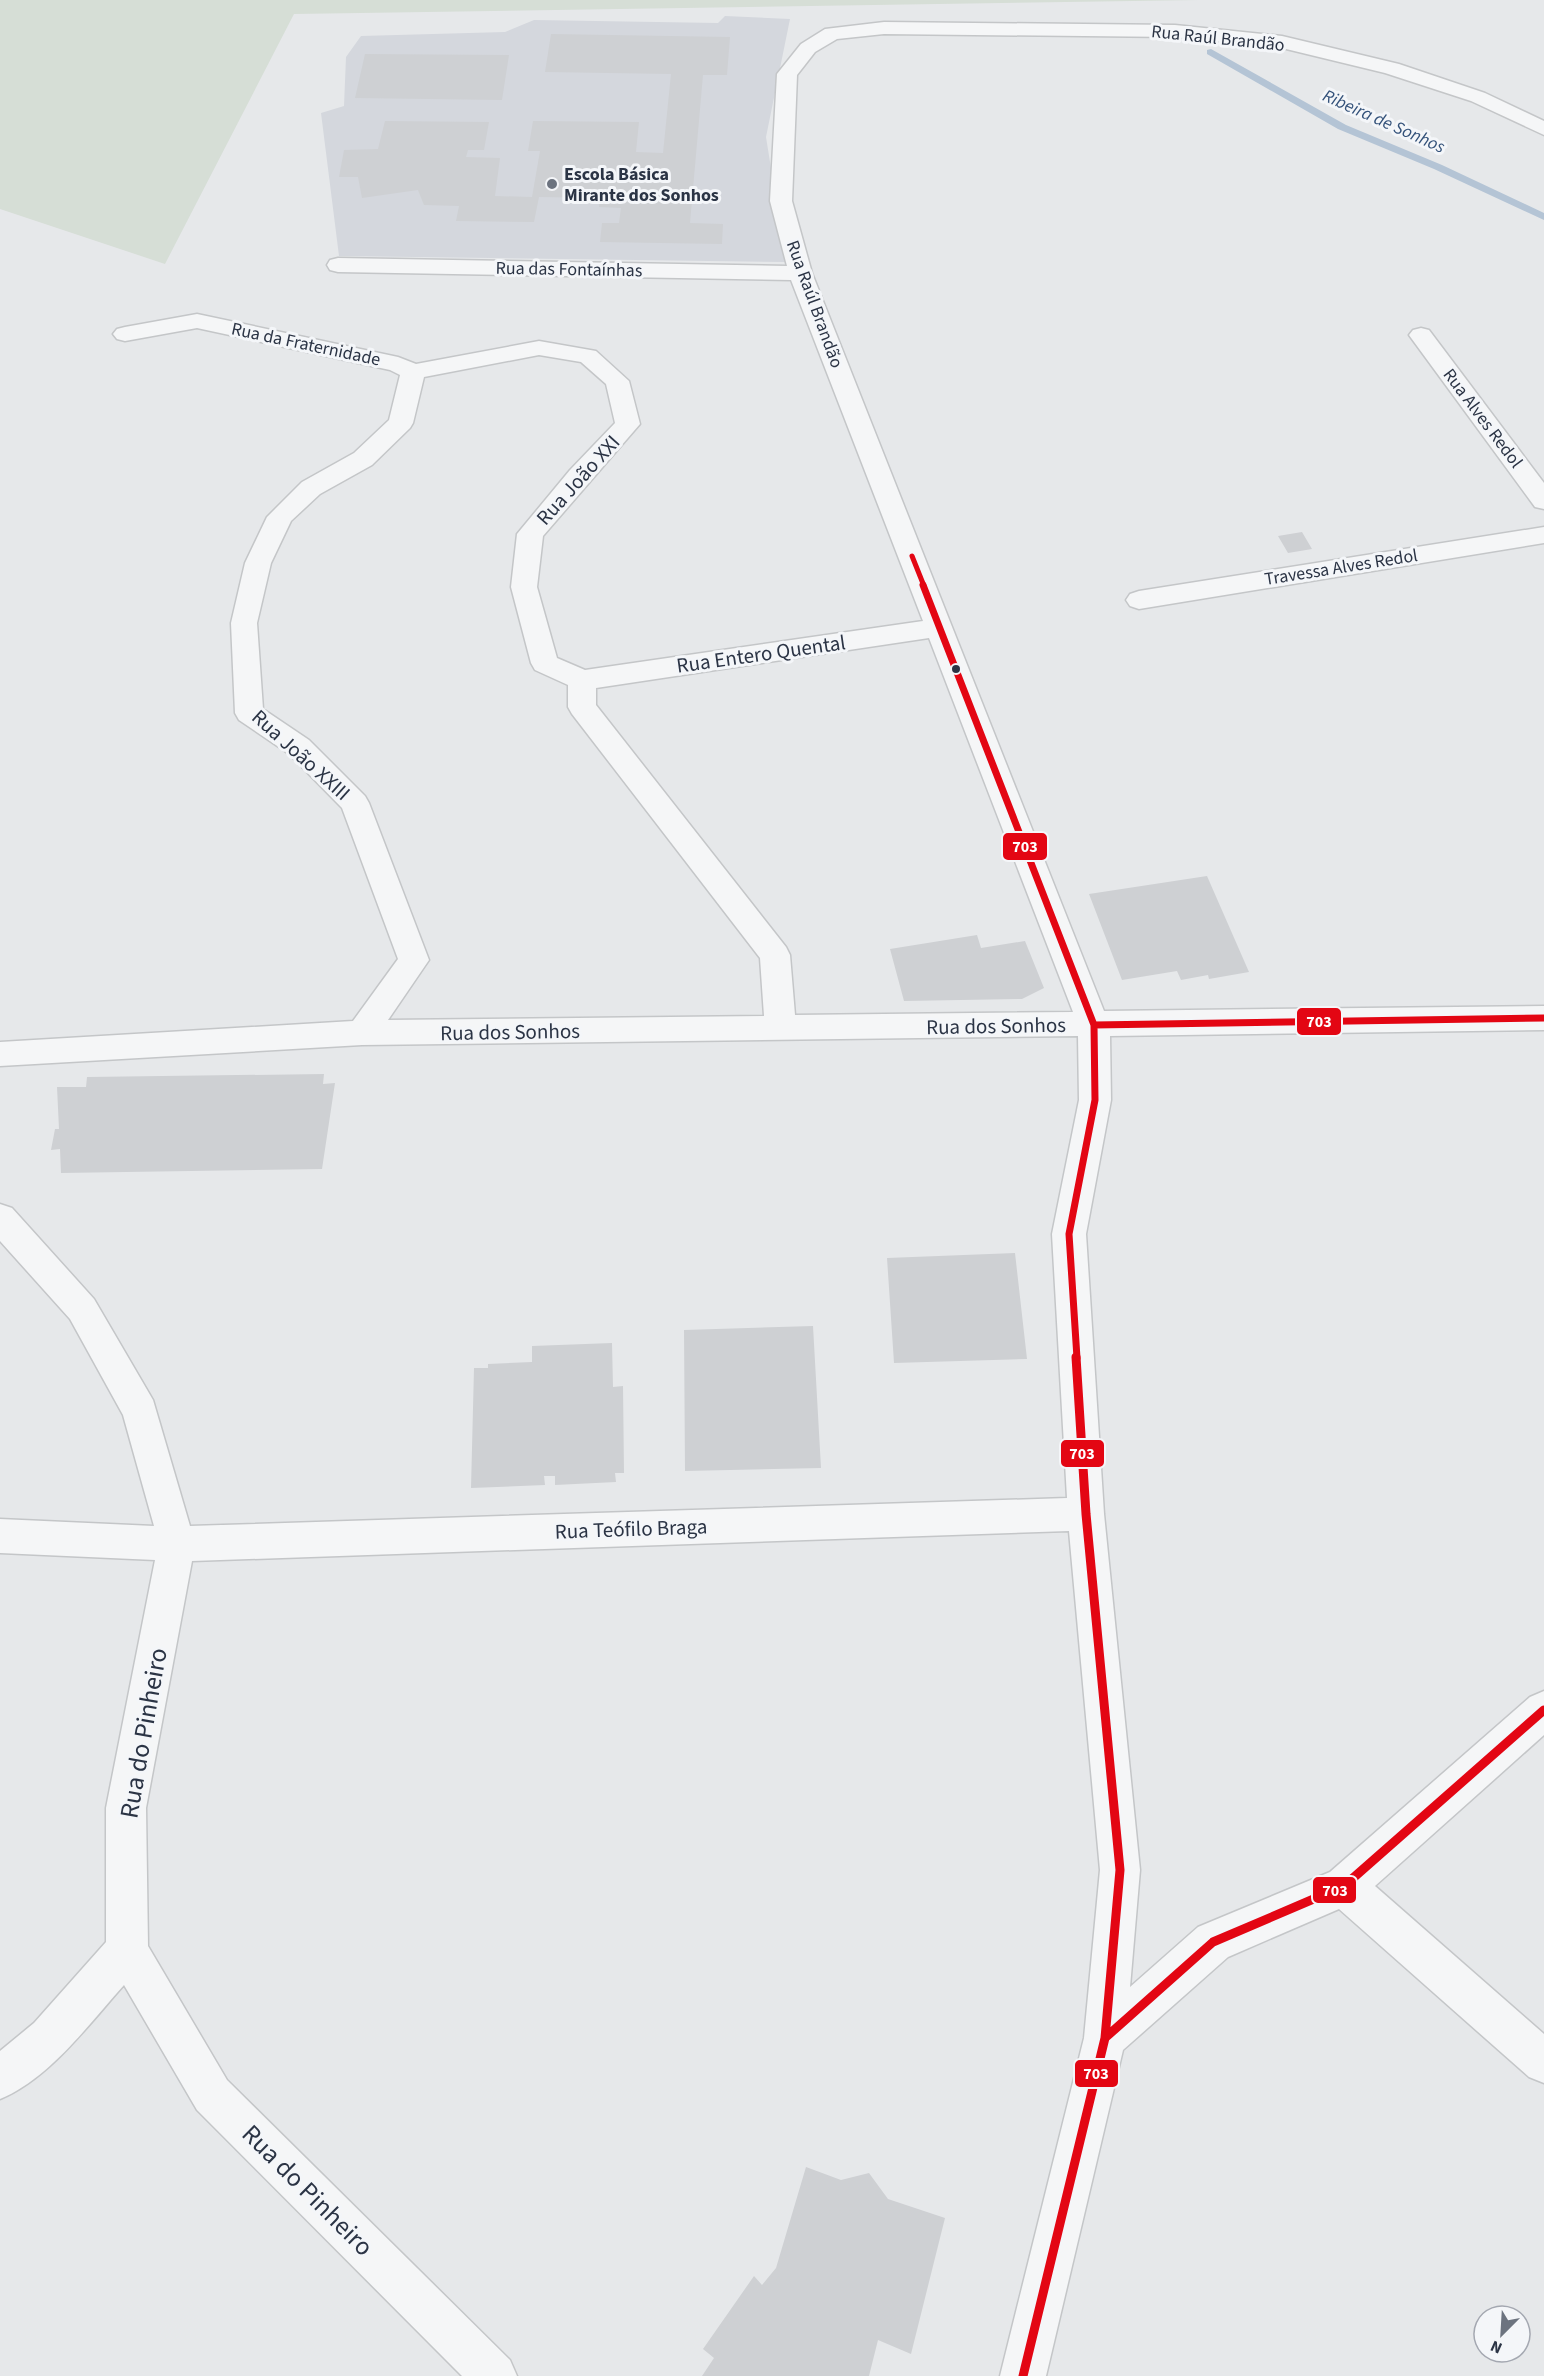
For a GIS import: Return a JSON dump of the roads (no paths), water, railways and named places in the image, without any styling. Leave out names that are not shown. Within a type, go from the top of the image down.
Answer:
[{"type":"street","name":"Rua Raúl Brandão","points":[[1094,1025],[800,273],[782,201],[787,74],[808,48],[832,33],[884,28],[1175,31],[1282,42],[1392,68],[1478,97],[1544,129]]},
{"type":"street","name":"Rua das Fontaínhas","points":[[338,265],[800,273]]},
{"type":"street","name":"Rua da Fraternidade","points":[[125,334],[196,321],[398,363],[413,372]]},
{"type":"street","name":"Rua Alves Redol","points":[[1421,335],[1544,501]]},
{"type":"street","name":"Rua João XXI","points":[[413,372],[539,348],[588,356],[617,381],[628,424],[579,476],[530,534],[524,587],[545,663],[582,680]]},
{"type":"street","name":"Rua João XXIII","points":[[362,1033],[414,960],[356,803],[299,747],[249,713],[244,623],[258,563],[280,517],[311,488],[363,459],[401,423],[413,372]]},
{"type":"street","name":"Travessa Alves Redol","points":[[1139,600],[1544,535]]},
{"type":"street","name":"Rua Entero Quental","points":[[582,680],[940,627]]},
{"type":"street","points":[[582,680],[582,707],[775,955],[780,1029]]},
{"type":"street","points":[[1094,1025],[1544,1018]]},
{"type":"street","name":"Rua dos Sonhos","points":[[0,1054],[362,1033],[1094,1025],[1095,1100],[1069,1234],[1086,1514],[1120,1870],[1106,2038],[1023,2376]]},
{"type":"street","name":"Rua do Pinheiro","points":[[0,1218],[82,1309],[140,1411],[177,1544],[126,1808],[127,1950],[212,2095],[494,2376]]},
{"type":"street","name":"Rua Teófilo Braga","points":[[0,1536],[177,1544],[1086,1514]]},
{"type":"street","points":[[1106,2038],[1213,1942],[1344,1886],[1544,1710]]},
{"type":"street","points":[[1344,1886],[1544,2062]]},
{"type":"street","points":[[0,2078],[49,2038],[127,1950]]},
{"type":"waterway","name":"Ribeira de Sonhos","points":[[1211,52],[1342,127],[1438,167],[1544,217]]},
{"type":"place","name":"Escola Básica Mirante dos Sonhos","points":[[552,184]]}]
